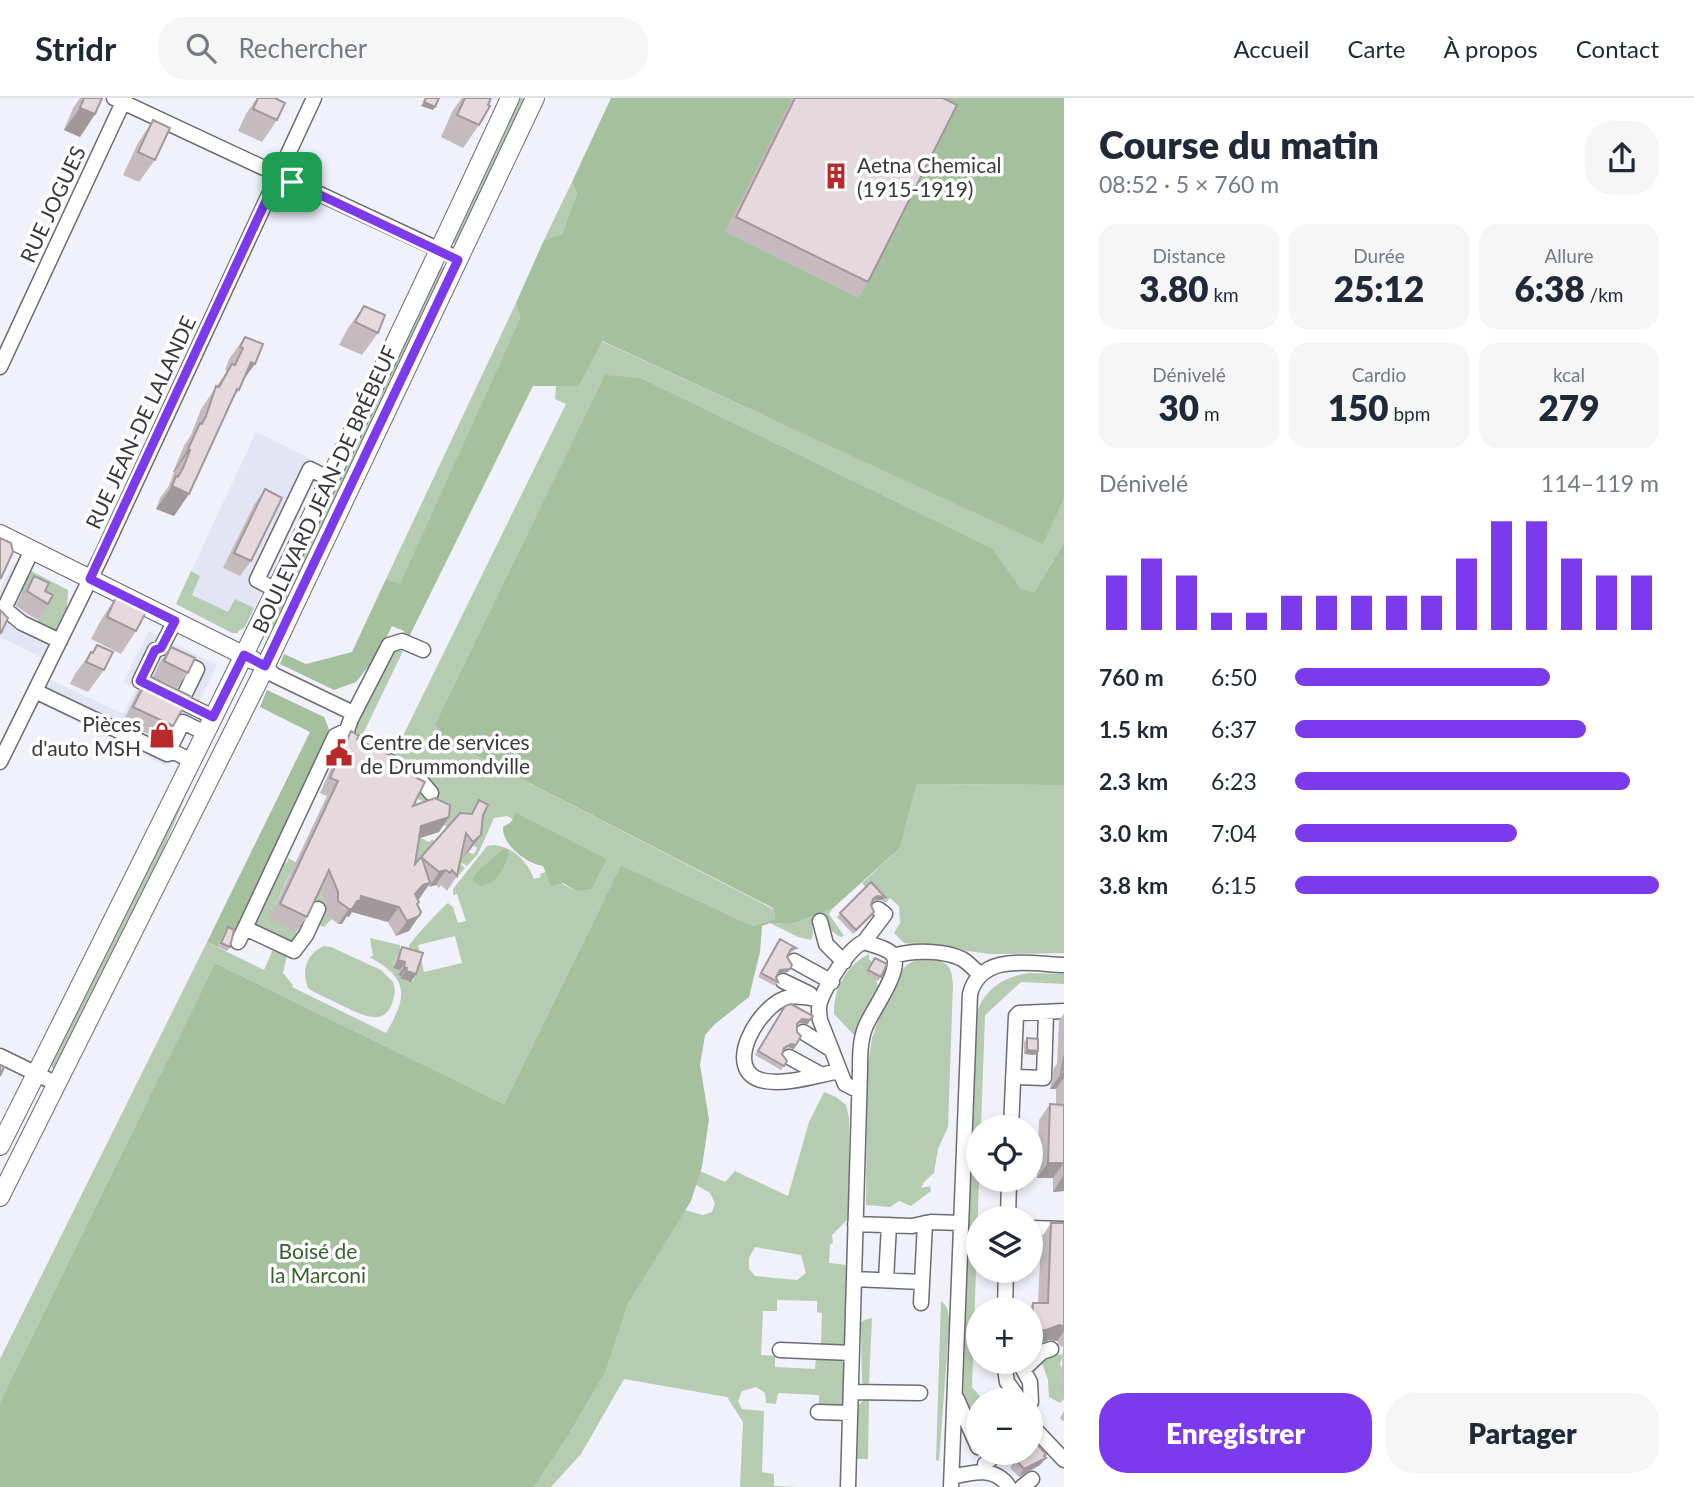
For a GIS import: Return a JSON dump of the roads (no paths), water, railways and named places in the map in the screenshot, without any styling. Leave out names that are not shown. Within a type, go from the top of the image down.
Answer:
[{"type":"main road","name":"BOULEVARD JEAN-DE BRÉBEUF","points":[[0,1146],[276,590],[510,98]]},
{"type":"main road","name":"BOULEVARD JEAN-DE BRÉBEUF","points":[[0,1197],[265,666],[535,98]]},
{"type":"main road","points":[[0,534],[265,666]]},
{"type":"street","name":"RUE JEAN-DE LALANDE","points":[[0,762],[90,579],[314,98]]},
{"type":"street","points":[[121,100],[458,260]]},
{"type":"street","name":"RUE JOGUES","points":[[0,367],[121,100]]},
{"type":"street","points":[[276,590],[257,580],[310,469],[330,479]]},
{"type":"street","points":[[283,526],[302,536]]},
{"type":"street","points":[[32,550],[4,610],[13,618],[60,641]]},
{"type":"street","points":[[175,621],[161,648],[155,650],[140,681],[181,702],[209,725]]},
{"type":"street","points":[[238,942],[288,852],[335,736],[346,730],[388,645],[402,641],[423,650]]},
{"type":"street","points":[[161,648],[165,654],[197,669],[181,702]]},
{"type":"street","points":[[265,666],[276,676],[353,713]]},
{"type":"street","points":[[35,691],[167,754],[174,752],[192,761]]},
{"type":"street","points":[[167,754],[183,722],[209,725]]},
{"type":"street","points":[[346,730],[349,738],[360,746],[415,774],[431,793]]},
{"type":"street","points":[[245,928],[294,951],[306,935],[318,909]]},
{"type":"street","points":[[859,1091],[845,1084],[820,1020],[819,1008],[821,1000],[862,935],[885,914],[878,909]]},
{"type":"street","points":[[820,921],[826,944],[844,962]]},
{"type":"street","points":[[848,1487],[862,1040],[870,1017],[895,968],[891,952],[862,935]]},
{"type":"street","points":[[894,956],[913,952],[949,955],[964,960],[979,974]]},
{"type":"street","points":[[794,961],[832,982]]},
{"type":"street","points":[[951,1482],[968,1004],[971,987],[979,974],[996,965],[1064,965]]},
{"type":"street","points":[[783,981],[821,1000]]},
{"type":"street","points":[[821,1000],[801,996],[780,1000],[768,1009],[748,1036],[744,1055],[747,1069],[752,1076],[765,1081],[840,1071]]},
{"type":"street","points":[[1011,1115],[1016,1016],[1019,1013],[1064,1011]]},
{"type":"street","points":[[1013,1077],[1044,1078],[1046,1012]]},
{"type":"street","points":[[803,1032],[832,1050]]},
{"type":"street","points":[[0,1056],[57,1084]]},
{"type":"street","points":[[789,1056],[820,1074]]},
{"type":"street","points":[[855,1224],[912,1226],[925,1223],[961,1223]]},
{"type":"street","points":[[921,1303],[925,1223]]},
{"type":"street","points":[[886,1280],[889,1225]]},
{"type":"street","points":[[1043,1228],[1064,1229]]},
{"type":"street","points":[[854,1279],[922,1282]]},
{"type":"street","points":[[1043,1352],[1051,1349]]},
{"type":"street","points":[[780,1350],[852,1353]]},
{"type":"street","points":[[851,1392],[920,1393]]},
{"type":"street","points":[[955,1395],[966,1420]]},
{"type":"street","points":[[818,1412],[850,1413]]},
{"type":"street","points":[[1043,1438],[1064,1460]]},
{"type":"street","points":[[951,1482],[981,1465]]},
{"type":"street","points":[[986,1465],[1009,1487]]},
{"type":"place","name":"Aetna Chemical (1915-1919)","points":[[836,176]]},
{"type":"place","name":"Pièces d'auto MSH","points":[[162,735]]},
{"type":"place","name":"Centre de services de Drummondville","points":[[339,753]]},
{"type":"park label","name":"Boisé de la Marconi","points":[[318,1262]]}]
